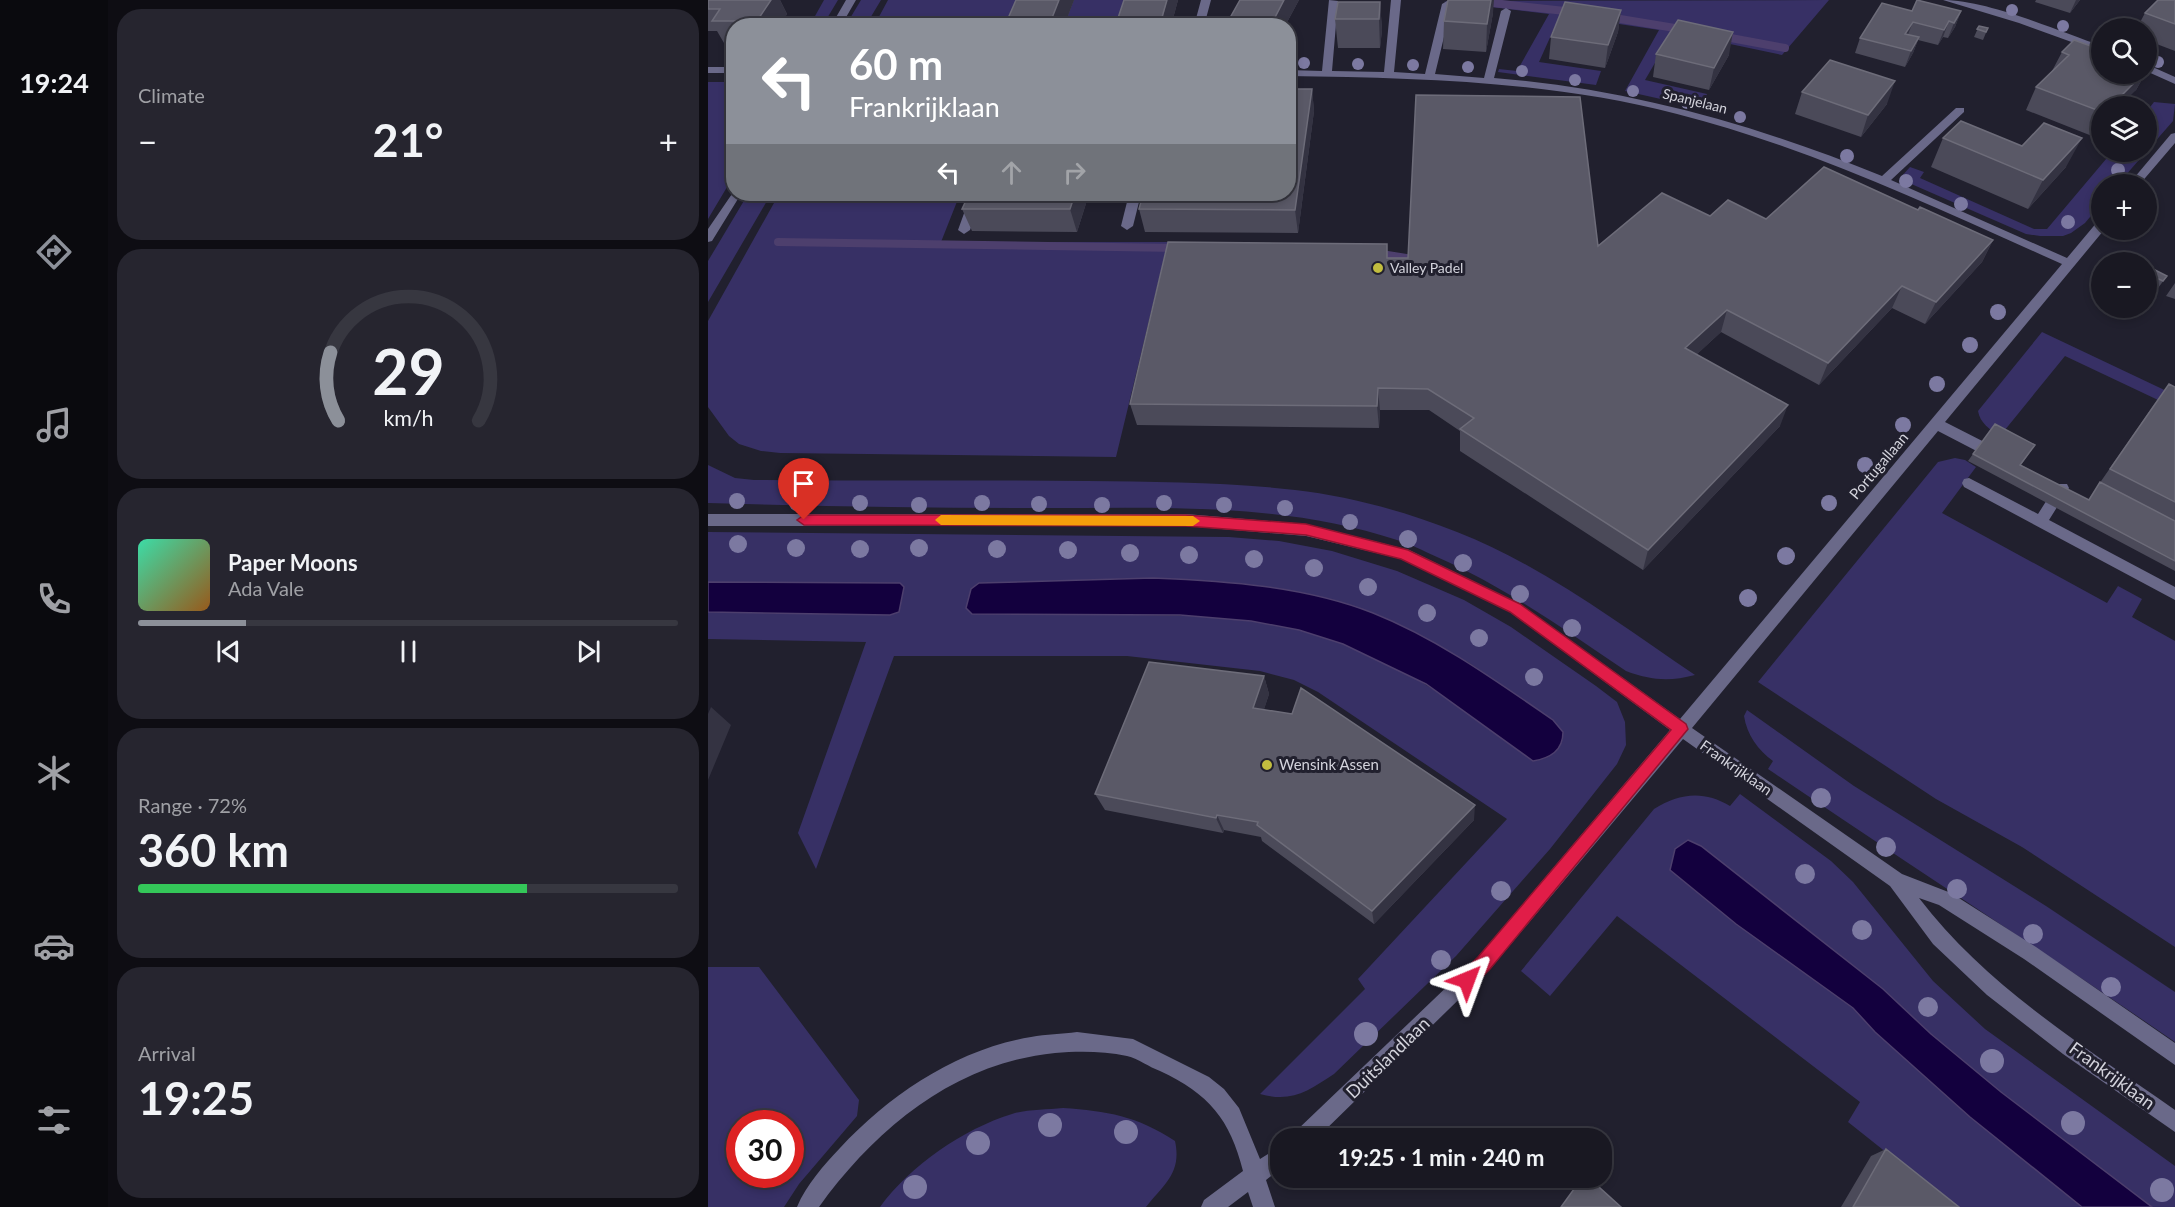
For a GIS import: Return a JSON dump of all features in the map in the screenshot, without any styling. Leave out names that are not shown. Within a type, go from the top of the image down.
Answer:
[{"type":"street","points":[[841,18],[851,0]]},
{"type":"street","points":[[1201,18],[1206,0]]},
{"type":"street","points":[[1389,74],[1396,0]]},
{"type":"street","points":[[1948,0],[2022,21],[2091,46]]},
{"type":"street","points":[[1327,74],[1333,1]]},
{"type":"street","points":[[1430,75],[1447,4]]},
{"type":"street","points":[[1489,80],[1506,11]]},
{"type":"street","points":[[708,70],[726,70]]},
{"type":"street","points":[[2157,72],[2175,81]]},
{"type":"street","name":"Spanjelaan","points":[[1296,73],[1430,75],[1562,87],[1679,111],[1770,138],[1883,181],[2069,263]]},
{"type":"street","points":[[1883,181],[1960,110]]},
{"type":"street","points":[[2143,174],[2175,136]]},
{"type":"street","points":[[708,238],[731,201]]},
{"type":"street","points":[[964,230],[974,201]]},
{"type":"street","points":[[1127,226],[1132,201]]},
{"type":"street","name":"Portugallaan","points":[[1681,729],[2091,237]]},
{"type":"street","points":[[1936,424],[2012,463]]},
{"type":"street","points":[[1969,483],[2175,594]]},
{"type":"street","points":[[2041,521],[2062,488],[2052,483]]},
{"type":"street","name":"Frankrijklaan","points":[[708,520],[1186,520],[1306,530],[1404,554],[1515,608],[1681,729],[1896,880],[1945,899],[2030,953],[2175,1055]]},
{"type":"street","name":"Duitslandlaan","points":[[1313,1128],[1484,963],[1681,729]]},
{"type":"street","name":"Frankrijklaan","points":[[1896,880],[1929,927],[1969,968],[2012,1003],[2175,1122]]},
{"type":"street","points":[[807,1207],[821,1185],[876,1125],[936,1081],[1000,1053],[1064,1041],[1125,1046],[1200,1080],[1226,1106],[1247,1146],[1265,1207]]},
{"type":"street","points":[[1211,1207],[1270,1164]]},
{"type":"shaded area","points":[[824,0],[838,0],[827,18],[814,18]]},
{"type":"shaded area","points":[[861,0],[881,0],[870,18],[850,18]]},
{"type":"shaded area","points":[[888,0],[1130,0],[1124,18],[878,18]]},
{"type":"shaded area","points":[[1829,0],[1782,55],[1673,32],[1645,80],[1707,94],[1701,108],[1625,91],[1659,30],[1566,16],[1562,22],[1557,22],[1539,62],[1601,71],[1596,85],[1498,72],[1499,69],[1517,71],[1549,14],[1443,1]]},
{"type":"shaded area","points":[[708,82],[726,82],[726,189],[708,219]]},
{"type":"shaded area","points":[[2157,102],[2175,104],[2173,121],[2157,139]]},
{"type":"shaded area","points":[[2104,162],[2137,162],[2127,174],[2093,174]]},
{"type":"shaded area","points":[[1910,167],[1924,172],[1920,178],[2034,229],[2047,229],[2091,177],[2091,216],[2085,223],[2063,236],[2026,234],[1909,183],[1901,177]]},
{"type":"shaded area","points":[[744,201],[767,201],[708,302],[708,261]]},
{"type":"shaded area","points":[[775,201],[957,201],[941,242],[1168,242],[1116,457],[780,453],[761,451],[739,444],[729,436],[708,407],[708,321]]},
{"type":"shaded area","points":[[2042,332],[2175,395],[2175,408],[2065,356],[2000,436],[1983,423],[1978,411]]},
{"type":"shaded area","points":[[1955,458],[1965,460],[1976,467],[1942,513],[2107,603],[2118,586],[2142,599],[2132,617],[2175,641],[2175,947],[2022,847],[1936,799],[1758,682],[1938,462]]},
{"type":"shaded area","points":[[708,465],[735,478],[754,480],[1191,483],[1295,490],[1357,501],[1438,525],[1489,546],[1580,597],[1695,675],[1677,679],[1660,679],[1626,671],[1534,610],[1462,569],[1397,540],[1354,528],[1265,513],[1175,508],[708,503]]},
{"type":"shaded area","points":[[708,532],[1229,537],[1279,541],[1332,551],[1397,571],[1464,600],[1511,627],[1617,702],[1625,722],[1626,745],[1617,764],[1550,849],[1456,956],[1334,1074],[1299,1094],[1271,1096],[1260,1094],[1365,989],[1358,979],[1507,819],[1318,692],[1294,680],[1260,671],[1127,656],[894,656],[816,869],[798,833],[866,642],[708,639],[708,612],[890,615],[904,587],[899,583],[708,582]],"holes":[[[1153,578],[1468,662],[1553,720],[1491,731],[1470,714],[1424,684],[1376,658],[1325,637],[1277,625],[1186,616],[972,614],[1078,581]]]},
{"type":"shaded area","points":[[1153,578],[1265,586],[1320,597],[1373,613],[1443,648],[1488,675],[1553,720],[1563,732],[1561,744],[1550,756],[1533,761],[1426,684],[1343,644],[1299,630],[1251,621],[1180,615],[972,614],[966,608],[971,589],[979,583]]},
{"type":"shaded area","points":[[708,582],[900,583],[904,587],[899,612],[890,615],[708,612]]},
{"type":"shaded area","points":[[1747,710],[1854,786],[2046,906],[2175,992],[2175,1042],[1768,769],[1773,761],[1758,747],[1751,736],[1745,723],[1744,716]]},
{"type":"shaded area","points":[[1740,794],[1831,861],[1853,882],[1933,981],[1985,1029],[2175,1166],[2175,1207],[2152,1207],[2001,1092],[1931,1034],[1883,989],[1701,846],[1736,924],[1853,1008],[1875,1032],[1970,1117],[2082,1207],[1955,1207],[1848,1122],[1860,1102],[1617,916],[1550,996],[1521,971],[1654,809],[1673,800],[1692,796],[1711,797],[1730,806]]},
{"type":"shaded area","points":[[1688,840],[1701,846],[1883,989],[1931,1034],[2001,1092],[2152,1207],[2082,1207],[1970,1117],[1875,1032],[1853,1008],[1736,924],[1670,870],[1675,849]]},
{"type":"shaded area","points":[[708,967],[759,967],[859,1100],[857,1116],[804,1178],[804,1110],[726,1110],[726,1188],[796,1188],[784,1207],[708,1207]]},
{"type":"shaded area","points":[[1063,1108],[1121,1116],[1148,1126],[1175,1141],[1177,1152],[1174,1170],[1146,1207],[880,1207],[906,1177],[939,1151],[975,1129],[1018,1112]]},
{"type":"building","points":[[708,0],[771,0],[759,18],[726,18],[726,21],[712,21],[720,9],[708,9]]},
{"type":"building","points":[[1016,0],[1059,0],[1052,18],[1008,18]]},
{"type":"building","points":[[1124,0],[1167,0],[1162,18],[1118,18]]},
{"type":"building","points":[[1240,0],[1284,0],[1275,18],[1230,18]]},
{"type":"building","points":[[1448,0],[1491,0],[1487,24],[1444,21]]},
{"type":"building","points":[[1917,0],[1961,11],[1954,23],[1949,21],[1944,30],[1913,22],[1905,34],[1919,37],[1911,51],[1860,38],[1882,3],[1912,11]]},
{"type":"building","points":[[2158,0],[2175,0],[2175,24],[2145,13]]},
{"type":"building","points":[[1338,2],[1380,2],[1379,19],[1335,19]]},
{"type":"building","points":[[1565,2],[1621,10],[1608,45],[1551,37]]},
{"type":"building","points":[[1678,20],[1733,32],[1714,68],[1656,54]]},
{"type":"building","points":[[1979,26],[1988,28],[1986,32],[1977,29]]},
{"type":"building","points":[[2074,40],[2091,46],[2091,84],[2133,84],[2121,96],[2091,96],[2091,108],[2036,87],[2069,55],[2062,52]]},
{"type":"building","points":[[1830,60],[1895,81],[1868,115],[1802,92]]},
{"type":"building","points":[[1296,89],[1312,89],[1295,210],[1139,209],[1141,201],[1296,201]]},
{"type":"building","points":[[1416,95],[1580,97],[1598,246],[1662,193],[1710,216],[1728,200],[1766,219],[1824,167],[1918,210],[1920,207],[1993,240],[1936,302],[1902,286],[1828,363],[1727,310],[1685,348],[1788,405],[1648,550],[1460,429],[1474,418],[1428,389],[1378,388],[1377,406],[1130,404],[1168,242],[1387,244],[1387,258],[1408,258]]},
{"type":"building","points":[[1961,121],[2022,146],[2044,123],[2082,138],[2043,180],[1943,138]]},
{"type":"building","points":[[966,201],[1073,201],[1070,209],[962,209]]},
{"type":"building","points":[[2157,271],[2167,276],[2163,281],[2157,278]]},
{"type":"building","points":[[2169,384],[2175,387],[2175,502],[2110,469]]},
{"type":"building","points":[[1995,424],[2035,445],[2020,465],[2089,500],[2100,482],[2175,521],[2175,561],[1973,454]]},
{"type":"building","points":[[1149,662],[1264,676],[1253,708],[1292,714],[1301,688],[1475,805],[1372,911],[1257,825],[1258,822],[1217,815],[1216,818],[1095,794]]},
{"type":"building","points":[[1886,1149],[1959,1207],[1853,1207]]},
{"type":"building","points":[[1575,1188],[1600,1188],[1621,1207],[1561,1207]]},
{"type":"waterway","points":[[1466,0],[1574,12]]},
{"type":"waterway","points":[[1608,17],[1687,30]]},
{"type":"waterway","points":[[1720,36],[1785,48]]},
{"type":"waterway","points":[[778,242],[1179,248]]},
{"type":"waterway","points":[[1375,253],[1419,260]]},
{"type":"slow traffic","points":[[941,520],[1193,521]]},
{"type":"place","name":"Valley Padel","points":[[1378,268]]},
{"type":"place","name":"Wensink Assen","points":[[1267,765]]},
{"type":"route","points":[[804,520],[1186,520],[1306,530],[1404,554],[1515,608],[1681,729],[1484,963],[1467,980]]}]
